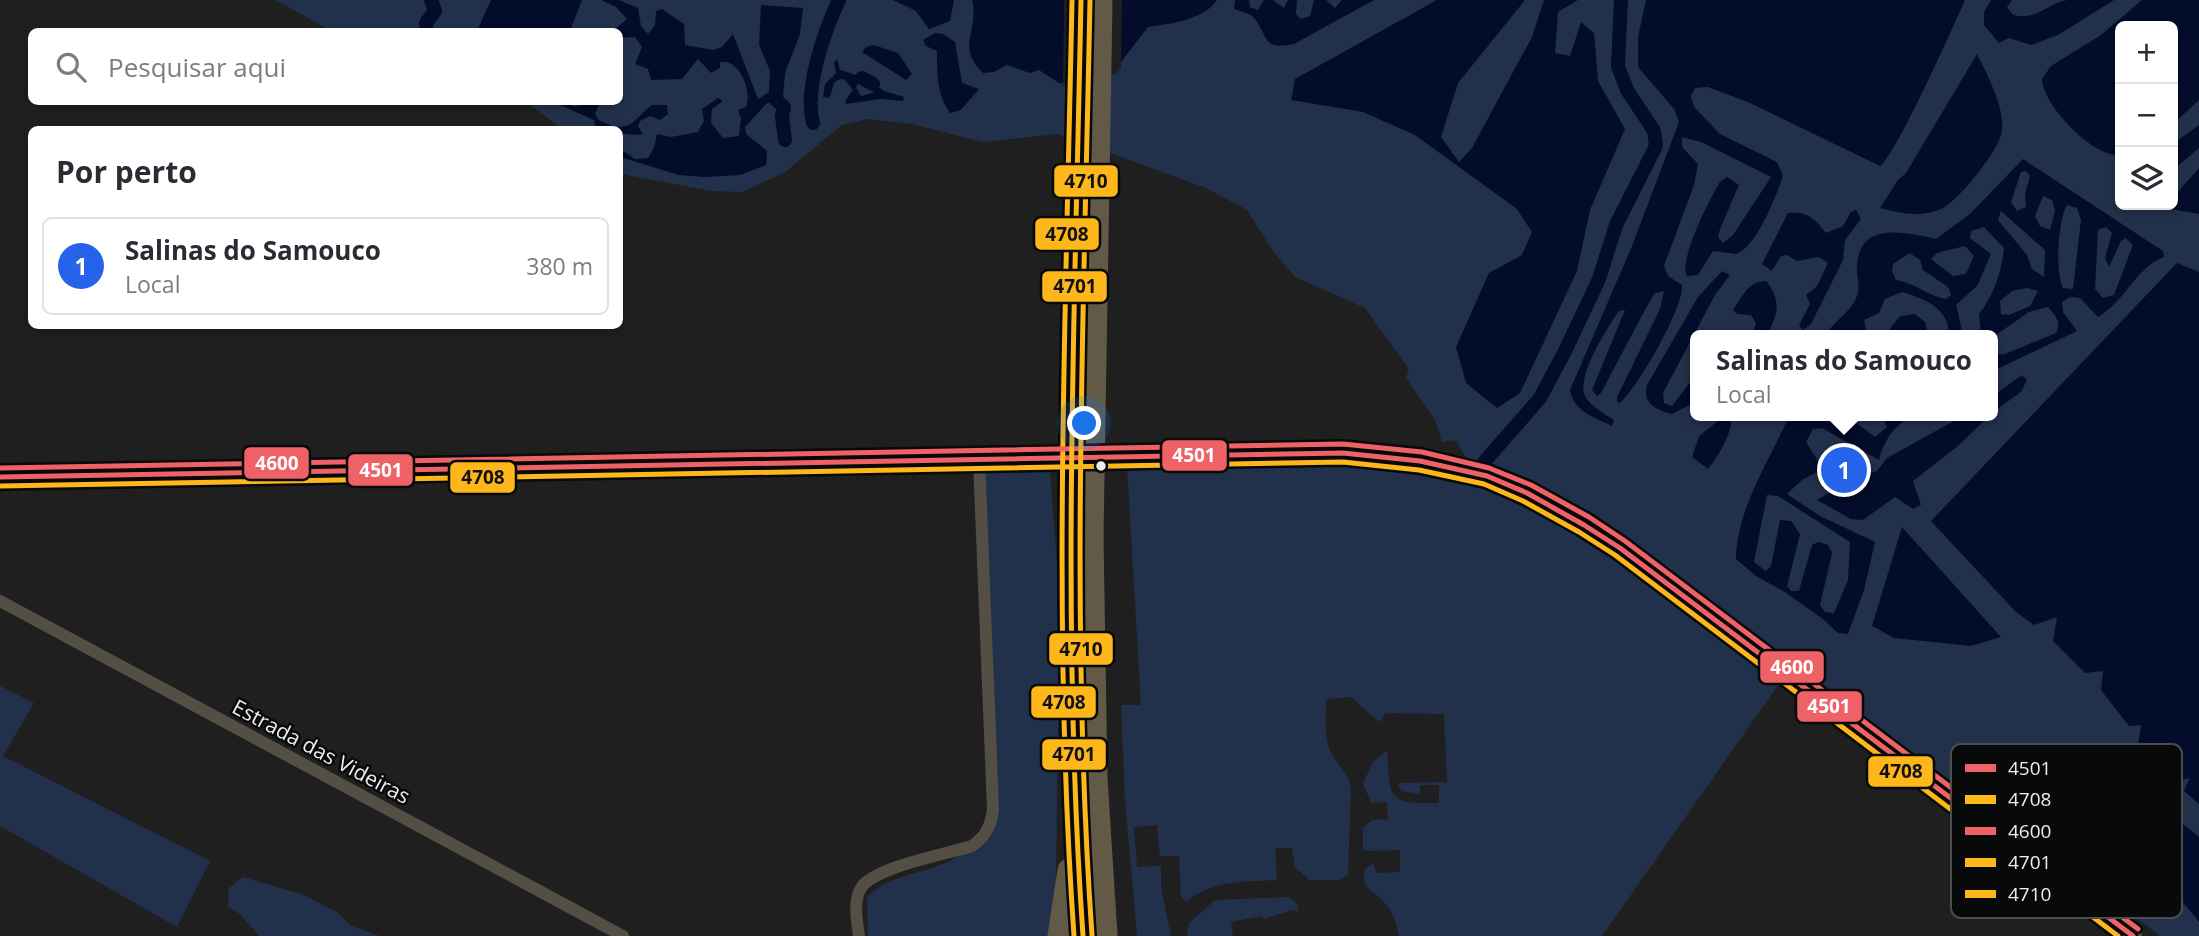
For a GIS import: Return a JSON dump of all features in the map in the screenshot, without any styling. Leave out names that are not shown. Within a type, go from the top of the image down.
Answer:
[{"type":"highway","points":[[1081,0],[1081,536],[1076,836],[1083,936]]},
{"type":"highway","points":[[1101,0],[1081,536],[1106,936]]},
{"type":"highway","points":[[1059,936],[1076,836]]},
{"type":"highway","points":[[1100,855],[1119,936]]},
{"type":"main road","points":[[0,477],[1343,453],[1402,458],[1465,470],[1562,510],[1620,548],[1951,798]]},
{"type":"main road","points":[[2109,918],[2133,936]]},
{"type":"street","points":[[859,936],[857,911],[860,888],[873,875],[972,846],[983,838],[991,824],[993,809],[979,460]]},
{"type":"street","name":"Estrada das Videiras","points":[[0,601],[623,936]]},
{"type":"shaded area","points":[[276,0],[2199,0],[2199,936],[2160,936],[2136,918],[2182,918],[2182,744],[1951,744],[1951,781],[1612,533],[1563,501],[1510,475],[1469,464],[1456,440],[1442,442],[1435,420],[1406,378],[1409,369],[1365,308],[1295,277],[1273,251],[1247,210],[1206,188],[1058,134],[983,142],[912,124],[867,119],[842,125],[785,172],[742,192],[712,191],[623,175],[623,126],[558,126],[530,105],[623,105],[623,28],[326,28]]},
{"type":"shaded area","points":[[491,0],[582,0],[571,28],[478,28]]},
{"type":"shaded area","points":[[601,0],[619,0],[638,8],[641,26],[648,34],[655,25],[656,11],[662,9],[684,24],[685,45],[713,50],[722,47],[733,34],[758,99],[769,92],[770,71],[759,45],[761,5],[803,8],[800,34],[785,73],[783,97],[766,104],[745,127],[746,134],[767,151],[766,165],[740,175],[705,177],[679,175],[623,158],[623,151],[635,159],[648,158],[654,148],[657,134],[671,137],[698,132],[704,121],[702,109],[718,98],[723,101],[712,109],[711,123],[723,138],[739,136],[741,119],[738,110],[746,107],[748,94],[741,74],[727,62],[720,62],[720,68],[711,73],[698,59],[682,79],[651,80],[648,69],[635,64],[642,47],[635,37],[623,38],[623,28],[616,28],[627,19],[616,7]]},
{"type":"shaded area","points":[[893,0],[954,0],[950,21],[929,29],[916,11]]},
{"type":"shaded area","points":[[972,0],[1217,0],[1195,17],[1148,27],[1115,70],[1089,80],[1059,83],[1039,70],[1030,73],[1007,65],[994,72],[983,73],[975,63],[969,46],[974,11]]},
{"type":"shaded area","points":[[1235,0],[1249,0],[1250,7],[1258,10],[1264,0],[1273,0],[1284,8],[1288,0],[1297,0],[1296,14],[1301,19],[1310,16],[1314,0],[1326,0],[1335,8],[1342,0],[1374,0],[1294,44],[1277,45],[1268,41],[1253,17],[1234,9]]},
{"type":"shaded area","points":[[1437,0],[1525,0],[1458,83],[1441,137],[1459,162],[1472,148],[1532,37],[1544,0],[1578,0],[1558,12],[1555,53],[1570,56],[1581,22],[1594,33],[1598,81],[1625,129],[1590,210],[1577,271],[1520,393],[1497,408],[1466,383],[1456,347],[1489,273],[1522,255],[1532,232],[1517,209],[1415,135],[1363,112],[1291,100],[1295,79]]},
{"type":"shaded area","points":[[1646,0],[1965,0],[1911,116],[1880,166],[1750,103],[1708,87],[1695,88],[1691,96],[1694,107],[1720,134],[1777,162],[1783,176],[1765,220],[1751,242],[1736,254],[1713,251],[1698,275],[1687,276],[1685,268],[1691,244],[1720,182],[1727,177],[1739,185],[1720,229],[1718,237],[1723,243],[1733,235],[1771,177],[1701,142],[1682,137],[1682,147],[1698,164],[1694,185],[1664,266],[1668,276],[1682,285],[1676,311],[1648,365],[1620,403],[1617,402],[1617,397],[1660,309],[1664,291],[1655,293],[1601,393],[1597,396],[1592,390],[1625,310],[1619,311],[1607,329],[1594,352],[1585,377],[1583,387],[1587,400],[1614,420],[1612,426],[1580,409],[1570,390],[1632,246],[1679,122],[1674,109],[1638,67],[1638,37]]},
{"type":"shaded area","points":[[1991,0],[2012,0],[2007,7],[2013,15],[2029,16],[2067,0],[2114,0],[2058,35],[2031,45],[2009,38],[1999,43],[1984,25],[1984,12]]},
{"type":"shaded area","points":[[2142,0],[2199,0],[2199,100],[2178,119],[2178,21],[2117,21]]},
{"type":"shaded area","points":[[2115,23],[2115,155],[2097,148],[2084,139],[2060,116],[2051,103],[2042,79],[2051,66],[2101,35]]},
{"type":"shaded area","points":[[935,33],[943,34],[955,42],[962,83],[979,89],[961,110],[950,113],[940,91],[937,51],[926,46],[923,40]]},
{"type":"shaded area","points":[[874,45],[898,53],[912,74],[906,80],[862,52],[866,47]]},
{"type":"shaded area","points":[[1977,54],[1994,91],[2002,122],[2000,139],[1987,161],[1969,184],[1943,208],[1912,214],[1880,208],[1898,180],[1906,173]]},
{"type":"shaded area","points":[[837,59],[840,70],[863,77],[856,87],[861,96],[872,93],[876,88],[873,83],[884,91],[904,97],[903,101],[880,99],[846,104],[845,101],[853,90],[844,79],[834,83],[829,98],[823,97],[825,84],[836,73],[834,63]]},
{"type":"shaded area","points":[[561,105],[599,105],[595,114],[599,120],[614,126],[595,126],[594,120]]},
{"type":"shaded area","points":[[652,105],[667,105],[668,114],[660,120],[650,116],[640,121],[638,126],[643,134],[623,134],[623,127]]},
{"type":"shaded area","points":[[2199,125],[2199,148],[2178,166],[2178,140]]},
{"type":"shaded area","points":[[2023,159],[2163,251],[2164,257],[2145,269],[2116,303],[2098,317],[2080,298],[2070,297],[2062,302],[2063,312],[2077,331],[1998,369],[1998,355],[2056,333],[2058,322],[2048,307],[2029,312],[1998,334],[1998,330],[1981,330],[1979,314],[1996,283],[2004,248],[1984,227],[1971,231],[1970,238],[1991,254],[1977,286],[1956,305],[1962,330],[1948,330],[1945,318],[1934,306],[1902,292],[1885,299],[1879,313],[1864,320],[1866,330],[1830,330],[1856,299],[1857,265],[1860,251],[1867,241],[1876,235],[1887,233],[1936,239],[1970,214]],"holes":[[[2026,171],[2030,176],[2025,194],[2026,207],[2017,211],[2011,202],[2021,172]],[[2043,196],[2052,200],[2055,211],[2050,230],[2040,226],[2035,216]],[[2067,205],[2077,208],[2081,220],[2073,289],[2063,288],[2059,271],[2060,234]],[[2001,211],[2045,250],[2044,277],[2032,269],[2027,255],[1998,220]],[[2106,227],[2112,233],[2105,258],[2109,267],[2121,241],[2126,238],[2133,245],[2114,295],[2103,298],[2095,289],[2098,230]],[[1965,246],[1974,256],[1966,274],[1953,276],[1931,259],[1937,253]],[[1910,253],[1920,260],[1923,270],[1948,287],[1951,295],[1946,299],[1896,280],[1892,271],[1893,264]],[[2027,288],[2038,291],[2030,306],[2009,315],[2001,314],[2000,301],[2012,291]]]},
{"type":"shaded area","points":[[2199,168],[2199,214],[2176,210],[2178,210],[2178,192]]},
{"type":"shaded area","points":[[1856,210],[1861,219],[1845,240],[1843,260],[1811,324],[1803,330],[1799,325],[1810,304],[1806,295],[1817,286],[1828,263],[1819,257],[1797,261],[1787,255],[1781,256],[1772,271],[1762,264],[1788,213],[1800,213],[1810,217],[1826,233],[1843,226],[1851,212]]},
{"type":"shaded area","points":[[2177,263],[2199,272],[2199,804],[2184,791],[2190,778],[2182,780],[2182,744],[2138,744],[2141,725],[2129,726],[2101,690],[2103,671],[2085,673],[2053,641],[2057,617],[2034,625],[2016,612],[1931,521]]},
{"type":"shaded area","points":[[1722,271],[1730,275],[1715,295],[1696,330],[1690,330],[1690,342],[1663,393],[1664,403],[1672,406],[1690,383],[1690,405],[1672,414],[1648,401],[1647,385],[1698,297]]},
{"type":"shaded area","points":[[1766,281],[1776,301],[1776,314],[1770,330],[1754,330],[1756,323],[1751,315],[1737,314],[1733,310],[1750,287]]},
{"type":"shaded area","points":[[1915,314],[1925,322],[1927,330],[1889,330],[1900,316]]},
{"type":"shaded area","points":[[2022,375],[2027,380],[2021,392],[1998,408],[1998,392]]},
{"type":"shaded area","points":[[1718,421],[1731,421],[1721,450],[1708,469],[1692,457],[1699,436]]},
{"type":"shaded area","points":[[1787,421],[1854,421],[1875,437],[1887,427],[1884,421],[1904,421],[1890,435],[1879,460],[1822,428],[1813,429],[1806,442],[1823,469],[1802,480],[1787,494],[1820,516],[1875,542],[1864,590],[1848,634],[1838,633],[1823,619],[1785,592],[1756,576],[1736,559],[1742,522],[1755,486]],"holes":[[[1767,495],[1778,496],[1850,542],[1848,580],[1834,613],[1825,612],[1820,605],[1832,553],[1828,545],[1818,542],[1812,545],[1799,591],[1791,591],[1787,586],[1800,534],[1791,521],[1780,520],[1771,566],[1766,571],[1754,562]]]},
{"type":"shaded area","points":[[1954,421],[1984,421],[1958,446],[1913,481],[1921,505],[1913,509],[1895,497],[1863,520],[1851,519],[1817,500],[1857,476],[1877,471],[1887,458]]},
{"type":"shaded area","points":[[1049,458],[1060,603],[1055,936],[868,936],[867,897],[884,884],[952,860],[991,824],[979,460]]},
{"type":"shaded area","points":[[1317,461],[1467,482],[1547,517],[1631,571],[1781,681],[1602,936],[1399,936],[1391,911],[1365,882],[1364,871],[1373,863],[1376,873],[1400,872],[1400,850],[1366,851],[1363,848],[1363,828],[1372,820],[1388,819],[1387,802],[1371,803],[1363,783],[1373,762],[1387,751],[1389,780],[1395,796],[1409,802],[1439,803],[1439,785],[1420,785],[1420,794],[1401,791],[1398,783],[1447,782],[1444,714],[1386,713],[1379,722],[1351,697],[1326,699],[1326,734],[1329,748],[1346,775],[1351,789],[1348,875],[1339,880],[1309,880],[1295,867],[1292,848],[1275,848],[1277,880],[1218,886],[1186,902],[1181,897],[1179,856],[1160,856],[1157,825],[1134,827],[1137,867],[1161,866],[1161,887],[1171,936],[1137,936],[1125,799],[1121,705],[1141,705],[1127,466]]},
{"type":"shaded area","points":[[1902,527],[2001,637],[1971,646],[1894,638],[1872,626]]},
{"type":"shaded area","points":[[0,686],[34,703],[3,756],[210,861],[177,927],[0,826]]},
{"type":"shaded area","points":[[2182,823],[2199,837],[2199,922],[2182,901]]},
{"type":"shaded area","points":[[243,877],[304,895],[338,913],[351,926],[380,936],[259,936],[240,914],[228,907],[229,888]]},
{"type":"shaded area","points":[[1289,897],[1297,904],[1299,912],[1293,910],[1263,919],[1262,916],[1231,922],[1233,936],[1187,936],[1189,923],[1215,900]]},
{"type":"pier","points":[[1064,0],[1122,0],[1121,68],[1117,73],[1090,84],[1063,86]]},
{"type":"waterway","points":[[427,28],[426,23],[435,11],[431,0]]},
{"type":"waterway","points":[[813,123],[813,78],[827,28],[839,0]]},
{"type":"waterway","points":[[1485,461],[1540,398],[1599,279],[1616,225],[1656,146],[1654,131],[1627,90],[1618,66],[1621,0]]},
{"type":"waterway","points":[[862,78],[873,84]]},
{"type":"waterway","points":[[776,100],[784,107],[782,116],[785,140]]},
{"type":"transit line","name":"4708","points":[[1072,0],[1062,585],[1067,819],[1074,936]]},
{"type":"transit line","name":"4701","points":[[1081,0],[1071,585],[1076,819],[1083,936]]},
{"type":"transit line","name":"4710","points":[[1090,0],[1080,585],[1085,818],[1092,935]]},
{"type":"transit line","name":"4600","points":[[0,468],[1343,444],[1422,452],[1489,468],[1531,485],[1589,517],[1625,541],[1951,788]]},
{"type":"transit line","name":"4501","points":[[0,477],[1343,453],[1420,461],[1487,476],[1527,493],[1584,525],[1620,548],[1951,798]]},
{"type":"transit line","name":"4708","points":[[0,486],[1343,462],[1419,470],[1484,484],[1523,501],[1579,532],[1615,555],[1951,810]]},
{"type":"transit line","name":"4708","points":[[2094,918],[2118,936]]},
{"type":"transit line","name":"4501","points":[[2109,918],[2133,936]]},
{"type":"transit line","name":"4600","points":[[2123,918],[2138,929]]},
{"type":"place","name":"Salinas do Samouco","points":[[1844,470]]}]
